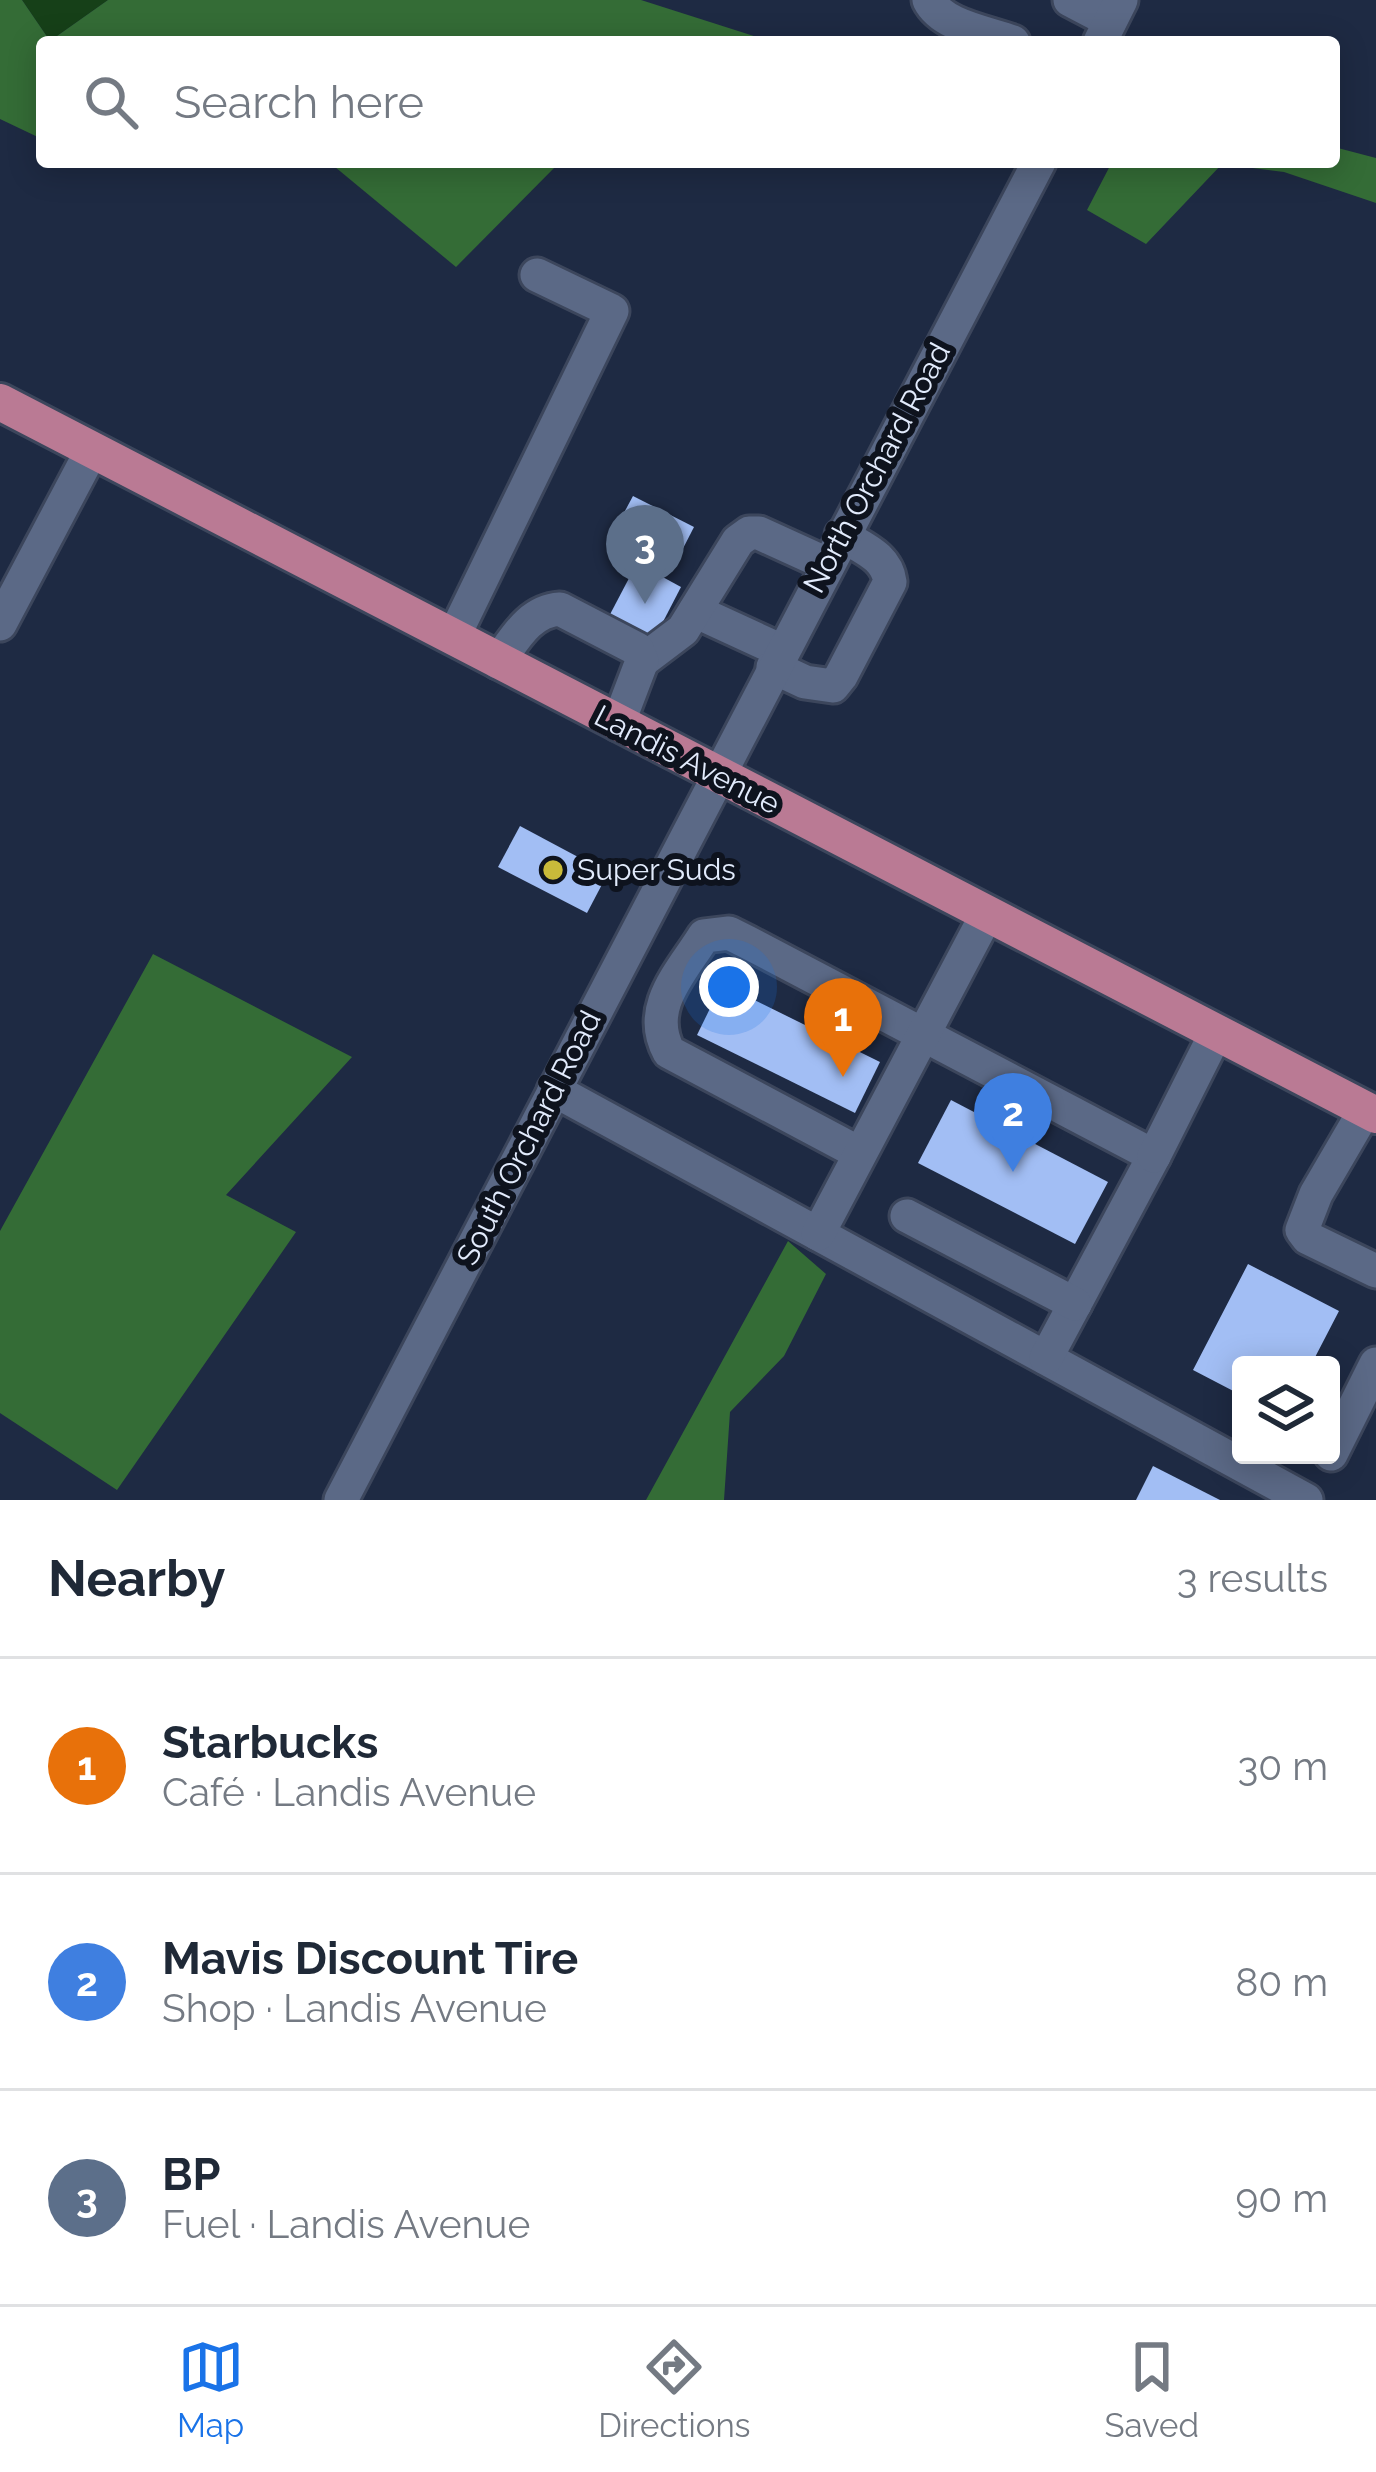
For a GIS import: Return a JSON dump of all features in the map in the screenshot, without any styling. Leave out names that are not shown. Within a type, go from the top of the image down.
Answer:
[{"type":"main road","name":"Landis Avenue","points":[[0,402],[1371,1113]]},
{"type":"street","points":[[929,0],[934,11],[996,36]]},
{"type":"street","points":[[1070,0],[1110,21]]},
{"type":"street","name":"North Orchard Road","points":[[718,776],[1036,168]]},
{"type":"street","points":[[453,638],[612,311],[537,274]]},
{"type":"street","points":[[0,624],[92,450]]},
{"type":"street","points":[[618,724],[642,661],[683,630],[738,542],[749,533],[879,558],[888,567],[890,582],[833,686],[823,686],[695,611]]},
{"type":"street","points":[[498,662],[529,621],[545,610],[560,609],[637,649],[642,661]]},
{"type":"street","name":"South Orchard Road","points":[[341,1500],[718,776]]},
{"type":"street","points":[[818,1234],[986,914]]},
{"type":"street","points":[[862,1146],[688,1044],[679,1030],[682,1006],[696,973],[719,951],[747,942],[1154,1156]]},
{"type":"street","points":[[1046,1358],[1216,1033]]},
{"type":"street","points":[[554,1090],[1307,1500],[1326,1464]]},
{"type":"street","points":[[1371,1113],[1316,1194],[1302,1230],[1308,1238],[1376,1271]]},
{"type":"street","points":[[907,1216],[1075,1304]]},
{"type":"street","points":[[1340,1437],[1376,1364]]},
{"type":"green space","points":[[0,0],[22,0],[47,36],[36,36],[36,136],[0,119]]},
{"type":"green space","points":[[22,0],[108,0],[57,36],[47,36]]},
{"type":"green space","points":[[108,0],[641,0],[754,36],[57,36]]},
{"type":"green space","points":[[1340,149],[1376,158],[1376,203],[1284,172],[1253,168],[1340,168]]},
{"type":"green space","points":[[336,168],[554,168],[456,267]]},
{"type":"green space","points":[[1109,168],[1218,168],[1146,244],[1087,210]]},
{"type":"green space","points":[[153,954],[352,1057],[226,1195],[296,1232],[117,1490],[0,1413],[0,1231]]},
{"type":"green space","points":[[788,1241],[826,1274],[784,1356],[730,1412],[724,1500],[646,1500]]},
{"type":"building","points":[[633,496],[694,527],[674,566],[612,535]]},
{"type":"building","points":[[637,563],[681,587],[651,645],[606,622]]},
{"type":"building","name":"Super Suds","points":[[520,826],[608,873],[587,913],[498,867]]},
{"type":"building","points":[[722,984],[880,1062],[855,1113],[697,1035]]},
{"type":"building","points":[[951,1100],[1108,1182],[1075,1244],[918,1163]]},
{"type":"building","points":[[1248,1264],[1339,1311],[1316,1356],[1232,1356],[1232,1390],[1193,1370]]},
{"type":"building","points":[[1153,1466],[1220,1500],[1136,1500]]},
{"type":"place","name":"BP","points":[[645,604]]},
{"type":"place","name":"Super Suds","points":[[553,870]]},
{"type":"place","name":"Starbucks","points":[[843,1077]]},
{"type":"place","name":"Mavis Discount Tire","points":[[1013,1172]]}]
